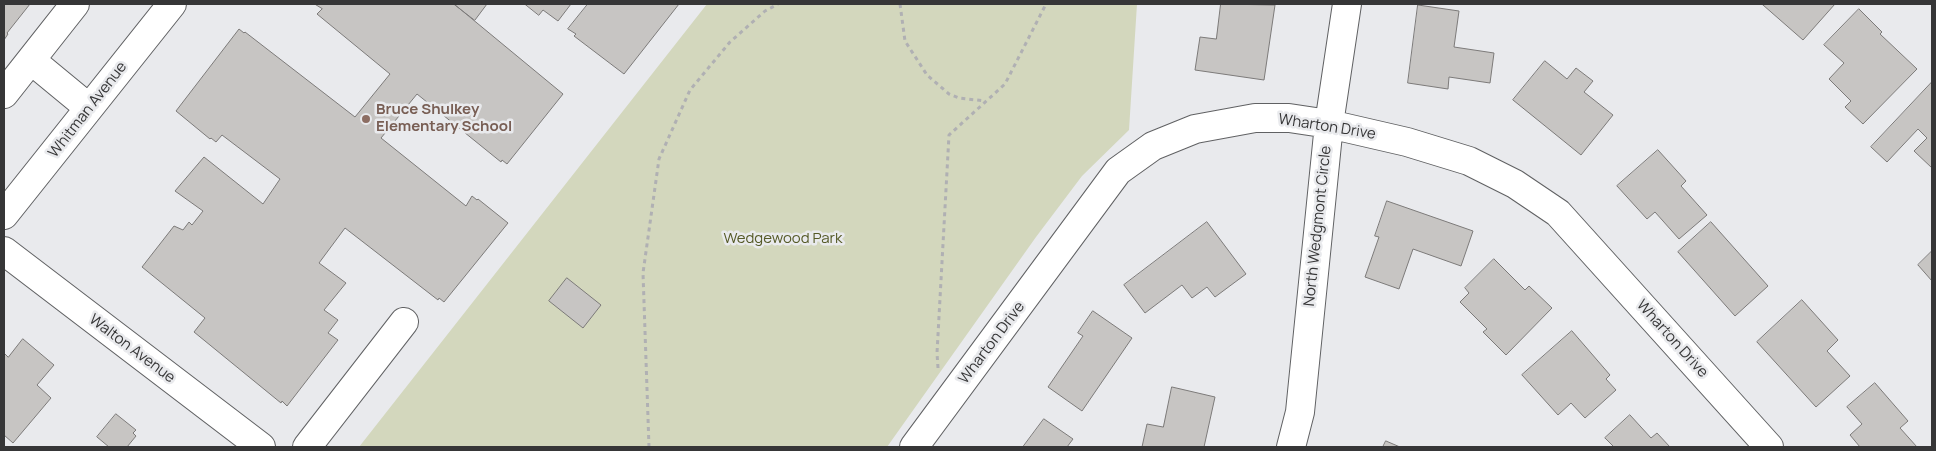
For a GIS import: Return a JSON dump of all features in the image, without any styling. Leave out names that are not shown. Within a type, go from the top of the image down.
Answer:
[{"type":"street","points":[[6,91],[32,61],[75,4]]},
{"type":"street","name":"Whitman Avenue","points":[[4,215],[172,4]]},
{"type":"street","name":"North Wedgmont Circle","points":[[1291,447],[1300,412],[1329,124],[1346,4]]},
{"type":"street","points":[[32,61],[89,108]]},
{"type":"street","name":"Wharton Drive","points":[[914,447],[1118,171],[1152,146],[1195,129],[1255,118],[1289,118],[1329,124],[1407,142],[1468,161],[1515,184],[1558,213],[1769,447]]},
{"type":"street","name":"Walton Avenue","points":[[4,251],[261,447]]},
{"type":"street","points":[[307,447],[404,322]]},
{"type":"path","points":[[649,447],[643,273],[659,159],[690,90],[730,42],[765,11],[778,4]]},
{"type":"path","points":[[900,4],[905,41],[920,67],[927,75],[949,94],[959,98],[986,101]]},
{"type":"path","points":[[941,412],[937,353],[950,135],[1005,84],[1046,4]]},
{"type":"green space","name":"Wedgewood Park","points":[[707,4],[1137,4],[1129,130],[1082,176],[1036,237],[887,447],[359,447]]},
{"type":"building","points":[[4,4],[30,4],[7,33],[4,40]]},
{"type":"building","points":[[315,4],[454,4],[563,94],[507,164],[502,160],[501,162],[417,94],[381,138],[466,206],[472,196],[508,223],[444,302],[439,298],[438,300],[345,228],[319,263],[346,283],[324,310],[338,320],[328,333],[338,340],[287,406],[194,332],[205,318],[142,267],[174,226],[183,230],[189,222],[192,225],[203,211],[175,191],[204,157],[263,204],[280,179],[222,135],[216,142],[210,139],[176,111],[239,29],[355,117],[390,74],[317,14],[322,9]]},
{"type":"building","points":[[454,4],[487,4],[475,20]]},
{"type":"building","points":[[525,4],[571,4],[558,21],[543,10],[539,15]]},
{"type":"building","points":[[588,4],[679,4],[624,74],[574,36],[576,34],[568,29]]},
{"type":"building","points":[[1221,4],[1275,5],[1264,80],[1195,70],[1200,37],[1216,39]]},
{"type":"building","points":[[1764,4],[1835,4],[1803,40]]},
{"type":"building","points":[[1418,5],[1459,11],[1454,47],[1494,53],[1490,83],[1449,77],[1448,89],[1408,83]]},
{"type":"building","points":[[1859,9],[1882,32],[1880,34],[1917,69],[1863,124],[1845,107],[1851,101],[1829,79],[1844,63],[1824,45]]},
{"type":"building","points":[[1545,61],[1567,79],[1576,68],[1593,81],[1584,92],[1613,115],[1581,155],[1513,100]]},
{"type":"building","points":[[1932,82],[1932,168],[1914,151],[1927,138],[1918,129],[1887,162],[1871,147]]},
{"type":"building","points":[[1658,150],[1686,181],[1681,186],[1707,215],[1679,239],[1655,212],[1647,219],[1617,186]]},
{"type":"building","points":[[1387,201],[1473,231],[1461,266],[1413,249],[1399,289],[1365,277],[1379,237],[1375,236]]},
{"type":"building","points":[[1207,222],[1246,274],[1215,297],[1207,287],[1192,298],[1182,285],[1145,313],[1124,285]]},
{"type":"building","points":[[1711,222],[1768,286],[1735,316],[1678,252]]},
{"type":"building","points":[[1932,251],[1932,281],[1918,265]]},
{"type":"building","points":[[1494,259],[1525,290],[1529,286],[1552,308],[1506,355],[1483,332],[1487,329],[1460,302],[1469,293],[1465,288]]},
{"type":"building","points":[[567,278],[601,305],[583,328],[549,301]]},
{"type":"building","points":[[1802,300],[1838,340],[1827,351],[1850,376],[1816,407],[1757,342]]},
{"type":"building","points":[[1093,311],[1132,338],[1082,411],[1048,387],[1083,336],[1078,333]]},
{"type":"building","points":[[1572,331],[1610,375],[1606,379],[1616,390],[1585,418],[1571,403],[1558,415],[1522,375]]},
{"type":"building","points":[[23,339],[54,365],[37,385],[51,398],[13,443],[4,435],[4,353],[8,357]]},
{"type":"building","points":[[1875,383],[1908,421],[1900,428],[1917,447],[1860,447],[1850,435],[1862,424],[1847,407]]},
{"type":"building","points":[[1172,387],[1215,397],[1204,447],[1142,447],[1147,424],[1163,427]]},
{"type":"building","points":[[116,414],[136,430],[133,433],[136,436],[127,447],[109,447],[97,437]]},
{"type":"building","points":[[1630,415],[1651,438],[1657,433],[1670,447],[1614,447],[1605,438]]},
{"type":"building","points":[[1044,419],[1073,439],[1067,447],[1023,447]]},
{"type":"building","points":[[1386,441],[1400,447],[1383,447]]},
{"type":"place","name":"Bruce Shulkey Elementary School","points":[[366,119]]}]
